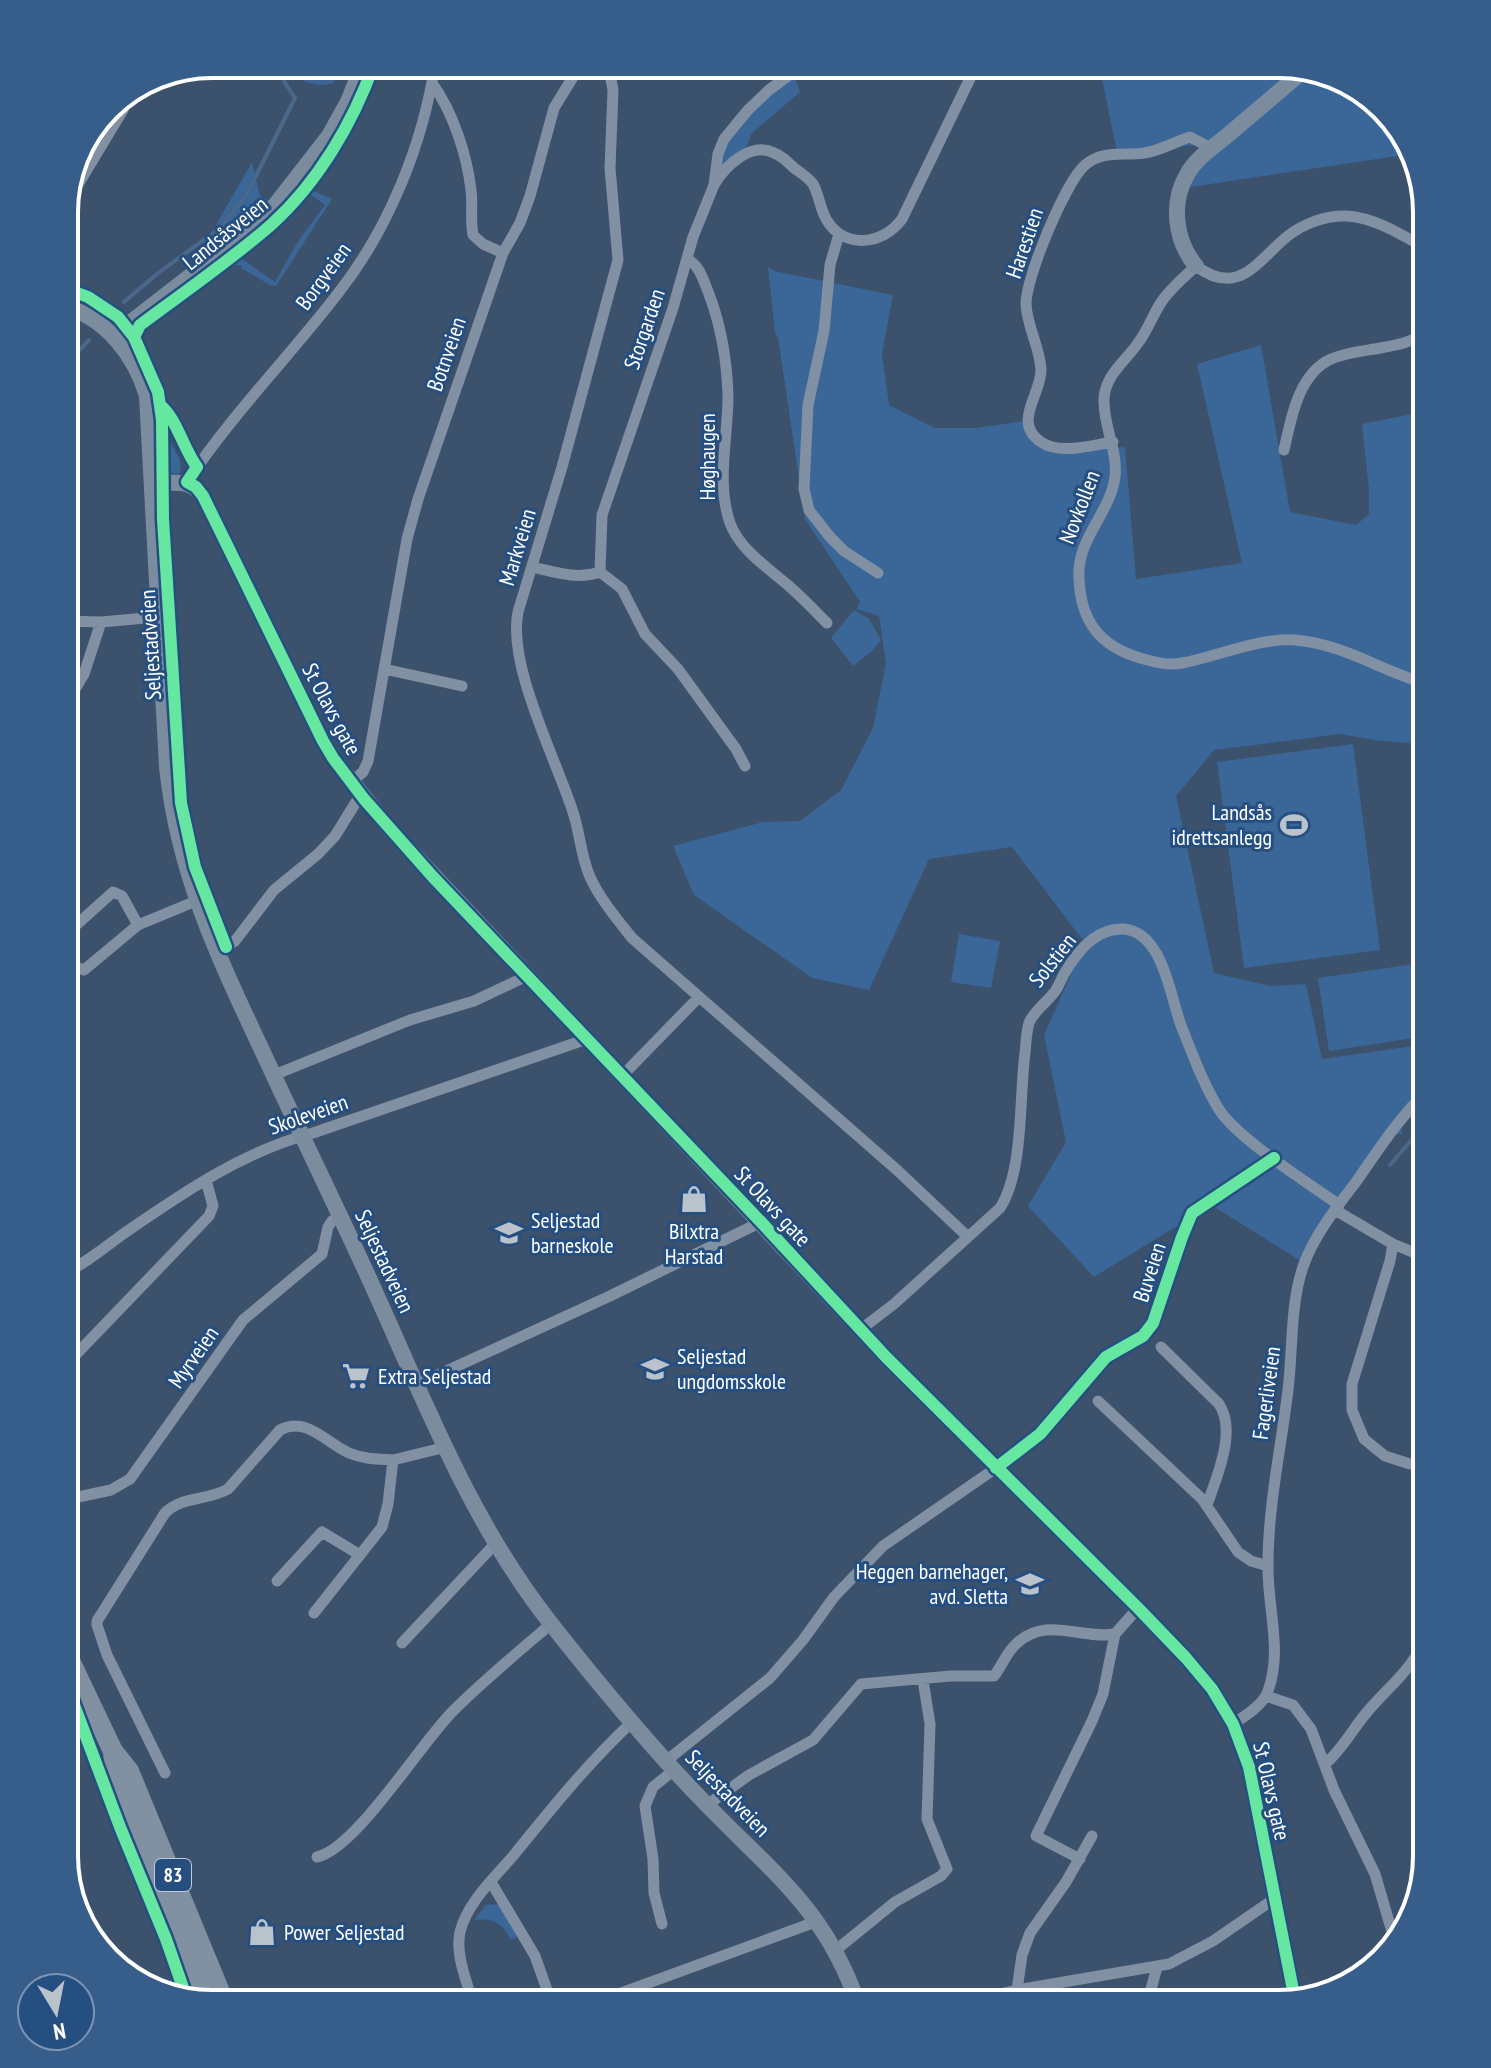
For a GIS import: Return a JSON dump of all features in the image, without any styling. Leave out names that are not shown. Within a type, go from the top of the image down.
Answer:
[{"type":"highway","name":"83","points":[[78,1677],[113,1751],[129,1771],[219,1990]]},
{"type":"highway","name":"83","points":[[113,1751],[115,1776],[203,1990]]},
{"type":"street","name":"Landsåsveien","points":[[113,336],[273,208],[329,136],[357,78]]},
{"type":"street","name":"Borgveien","points":[[187,482],[220,435],[341,290],[380,229],[421,130],[433,78]]},
{"type":"street","name":"Botnveien","points":[[217,952],[235,941],[274,890],[309,863],[344,825],[353,804],[356,788],[366,768],[403,559],[418,499],[503,253],[520,223],[530,196],[554,108],[572,78]]},
{"type":"street","name":"Markveien","points":[[611,78],[610,168],[618,260],[516,621],[524,675],[573,811],[591,881],[632,938],[897,1170],[968,1237]]},
{"type":"street","name":"Storgarden","points":[[600,572],[602,515],[669,321],[693,237],[714,185],[718,154],[734,125],[785,78]]},
{"type":"street","points":[[714,185],[727,167],[749,153],[774,152],[809,180],[826,220],[839,234],[846,238],[876,240],[894,230],[914,196],[970,78]]},
{"type":"street","points":[[1293,79],[1211,148],[1188,173],[1177,206],[1182,243],[1196,266],[1216,277],[1248,273],[1287,236],[1312,222],[1345,216],[1373,221],[1413,242]]},
{"type":"street","points":[[432,83],[441,95],[469,175],[473,235],[483,244],[503,253]]},
{"type":"street","points":[[84,175],[121,114]]},
{"type":"street","name":"Harestien","points":[[1113,442],[1057,448],[1040,442],[1029,427],[1028,410],[1041,370],[1028,314],[1029,289],[1058,205],[1085,166],[1099,156],[1145,153],[1190,137],[1211,148]]},
{"type":"street","points":[[839,234],[830,265],[824,331],[808,405],[804,489],[809,510],[830,537],[844,551],[878,573]]},
{"type":"street","name":"Høghaugen","points":[[687,259],[701,273],[707,288],[715,310],[725,361],[728,394],[724,485],[731,524],[747,548],[827,623]]},
{"type":"street","name":"Novkollen","points":[[1196,266],[1161,302],[1141,340],[1109,380],[1104,409],[1116,465],[1113,486],[1083,547],[1079,567],[1086,615],[1104,641],[1118,650],[1167,665],[1269,642],[1307,642],[1346,650],[1413,678]]},
{"type":"street","points":[[78,313],[96,321],[113,336]]},
{"type":"street","name":"Seljestadveien","points":[[113,336],[130,356],[147,396],[169,788],[180,848],[196,901],[217,952],[446,1447],[495,1544],[551,1624],[632,1722],[707,1805],[790,1887],[818,1921],[836,1950],[852,1990]]},
{"type":"street","points":[[1284,450],[1298,401],[1316,369],[1328,360],[1343,355],[1404,343],[1413,338]]},
{"type":"street","points":[[152,484],[187,482]]},
{"type":"street","name":"St Olavs gate","points":[[187,482],[203,496],[323,741],[356,788],[433,877],[860,1330],[1199,1673],[1233,1724],[1245,1753],[1293,1989]]},
{"type":"street","points":[[532,567],[572,575],[600,572],[622,589],[645,634],[678,669],[745,766]]},
{"type":"street","points":[[78,621],[157,617]]},
{"type":"street","points":[[78,684],[101,622]]},
{"type":"street","points":[[384,669],[462,686]]},
{"type":"street","points":[[78,921],[113,892],[122,896],[138,925]]},
{"type":"street","points":[[78,968],[84,970],[138,925],[196,901]]},
{"type":"street","name":"Solstien","points":[[860,1330],[894,1304],[1000,1208],[1011,1188],[1020,1087],[1030,1022],[1055,991],[1075,955],[1096,938],[1117,928],[1130,930],[1153,947],[1167,978],[1181,1025],[1222,1113],[1237,1129],[1337,1207]]},
{"type":"street","points":[[274,1075],[410,1020],[474,1001],[527,976]]},
{"type":"street","points":[[622,1076],[699,997]]},
{"type":"street","name":"Skoleveien","points":[[78,1264],[240,1161],[302,1136],[587,1039]]},
{"type":"street","name":"Fagerliveien","points":[[1266,1696],[1275,1654],[1268,1566],[1271,1506],[1299,1282],[1314,1242],[1413,1106]]},
{"type":"street","points":[[78,1352],[209,1216],[213,1206],[206,1180]]},
{"type":"street","points":[[1337,1207],[1393,1244],[1413,1252]]},
{"type":"street","name":"Myrveien","points":[[78,1497],[111,1490],[130,1479],[243,1320],[322,1254],[328,1227],[340,1216]]},
{"type":"street","points":[[418,1384],[610,1296],[761,1222]]},
{"type":"street","points":[[1393,1244],[1352,1384],[1352,1410],[1364,1439],[1385,1456],[1413,1464]]},
{"type":"street","points":[[1161,1347],[1219,1404],[1225,1414],[1225,1440],[1207,1505]]},
{"type":"street","points":[[1098,1401],[1207,1505],[1238,1552],[1251,1561],[1268,1566]]},
{"type":"street","points":[[165,1773],[107,1655],[97,1621],[165,1513],[180,1502],[219,1494],[228,1489],[280,1430],[289,1426],[306,1427],[363,1458],[393,1460],[446,1447]]},
{"type":"street","points":[[314,1613],[382,1527],[393,1460]]},
{"type":"street","points":[[662,1924],[654,1893],[653,1859],[645,1806],[653,1787],[670,1765],[770,1678],[803,1640],[820,1613],[883,1546],[996,1468]]},
{"type":"street","points":[[277,1581],[322,1532],[360,1555]]},
{"type":"street","points":[[402,1643],[495,1544]]},
{"type":"street","points":[[1080,1859],[1036,1836],[1103,1694],[1115,1634],[1138,1608]]},
{"type":"street","points":[[317,1857],[334,1850],[373,1810],[453,1711],[551,1624]]},
{"type":"street","points":[[707,1805],[749,1775],[813,1740],[861,1684],[994,1676],[1019,1640],[1046,1629],[1068,1629],[1097,1636],[1115,1634]]},
{"type":"street","points":[[1325,1764],[1335,1756],[1366,1712],[1413,1663]]},
{"type":"street","points":[[836,1950],[895,1902],[941,1876],[947,1869],[927,1819],[930,1724],[923,1680]]},
{"type":"street","points":[[1233,1724],[1266,1696],[1293,1705],[1301,1713],[1311,1729],[1334,1790],[1375,1874],[1391,1929]]},
{"type":"street","points":[[469,1990],[459,1939],[465,1919],[491,1882],[573,1783],[632,1722]]},
{"type":"street","points":[[1092,1836],[1025,1943],[1017,1990],[1157,1967],[1213,1941],[1274,1899]]},
{"type":"street","points":[[491,1882],[535,1956],[547,1990]]},
{"type":"street","points":[[629,1990],[818,1921]]},
{"type":"street","points":[[1151,1990],[1157,1967]]},
{"type":"shaded area","points":[[299,78],[337,78],[326,85],[312,84]]},
{"type":"shaded area","points":[[795,78],[800,92],[751,134],[745,151],[720,171],[722,156],[735,129],[757,106]]},
{"type":"shaded area","points":[[1102,78],[1288,78],[1322,85],[1354,100],[1380,123],[1401,156],[1184,188],[1222,143],[1117,152]]},
{"type":"shaded area","points":[[252,162],[260,196],[271,201],[233,234],[223,237],[216,230],[216,225]]},
{"type":"shaded area","points":[[307,188],[332,199],[276,286],[241,268],[242,265],[236,265],[233,262],[239,257],[275,282],[299,240],[325,205],[306,191]]},
{"type":"shaded area","points":[[768,267],[774,271],[893,295],[882,354],[889,405],[935,428],[976,428],[1032,420],[1030,437],[1059,452],[1125,447],[1136,579],[1242,563],[1197,364],[1261,345],[1290,512],[1356,525],[1369,514],[1362,424],[1413,414],[1413,744],[1340,734],[1214,750],[1176,796],[1214,973],[1270,986],[1306,984],[1322,1059],[1413,1046],[1413,1111],[1401,1125],[1402,1134],[1392,1135],[1304,1263],[1211,1205],[1094,1277],[1028,1206],[1066,1142],[1044,1035],[1085,943],[1012,847],[929,859],[869,990],[812,978],[694,895],[673,846],[763,822],[800,821],[841,790],[873,728],[886,663],[879,616],[857,609],[860,602],[805,519],[775,333]]},
{"type":"shaded area","points":[[165,440],[169,440],[178,457],[181,465],[179,474],[167,469]]},
{"type":"shaded area","points":[[854,610],[869,619],[881,640],[853,666],[831,638]]},
{"type":"shaded area","name":"Landsås idrettsanlegg","points":[[1353,744],[1380,950],[1244,968],[1217,762]]},
{"type":"shaded area","points":[[959,934],[1000,941],[991,988],[951,982]]},
{"type":"shaded area","points":[[1413,964],[1413,1038],[1329,1051],[1318,978]]},
{"type":"shaded area","points":[[497,1904],[517,1937],[511,1940],[496,1923],[474,1920],[486,1905]]},
{"type":"waterway","points":[[124,302],[220,228],[246,196],[295,98],[284,78]]},
{"type":"waterway","points":[[78,351],[89,340]]},
{"type":"waterway","points":[[1390,1165],[1413,1138]]},
{"type":"cycle path","points":[[134,337],[140,325],[240,250],[289,207],[319,170],[345,129],[368,78]]},
{"type":"cycle path","points":[[78,293],[118,317],[134,337],[158,392],[162,420],[163,519],[181,803],[195,867],[226,947]]},
{"type":"cycle path","points":[[160,405],[171,417],[197,467],[187,482],[203,496],[323,741],[364,799],[433,877],[886,1357],[1138,1608],[1212,1689],[1233,1724],[1249,1767],[1293,1989]]},
{"type":"cycle path","name":"Buveien","points":[[996,1468],[1040,1434],[1106,1357],[1143,1336],[1153,1323],[1192,1213],[1274,1158]]},
{"type":"cycle path","points":[[78,1715],[183,1986]]},
{"type":"place","name":"Landsås idrettsanlegg","points":[[1294,825]]},
{"type":"place","name":"Bilxtra Harstad","points":[[694,1199]]},
{"type":"place","name":"Seljestad barneskole","points":[[509,1233]]},
{"type":"place","name":"Seljestad ungdomsskole","points":[[655,1369]]},
{"type":"place","name":"Extra Seljestad","points":[[356,1376]]},
{"type":"place","name":"Heggen barnehager, avd. Sletta","points":[[1030,1584]]},
{"type":"place","name":"Power Seljestad","points":[[262,1932]]}]
